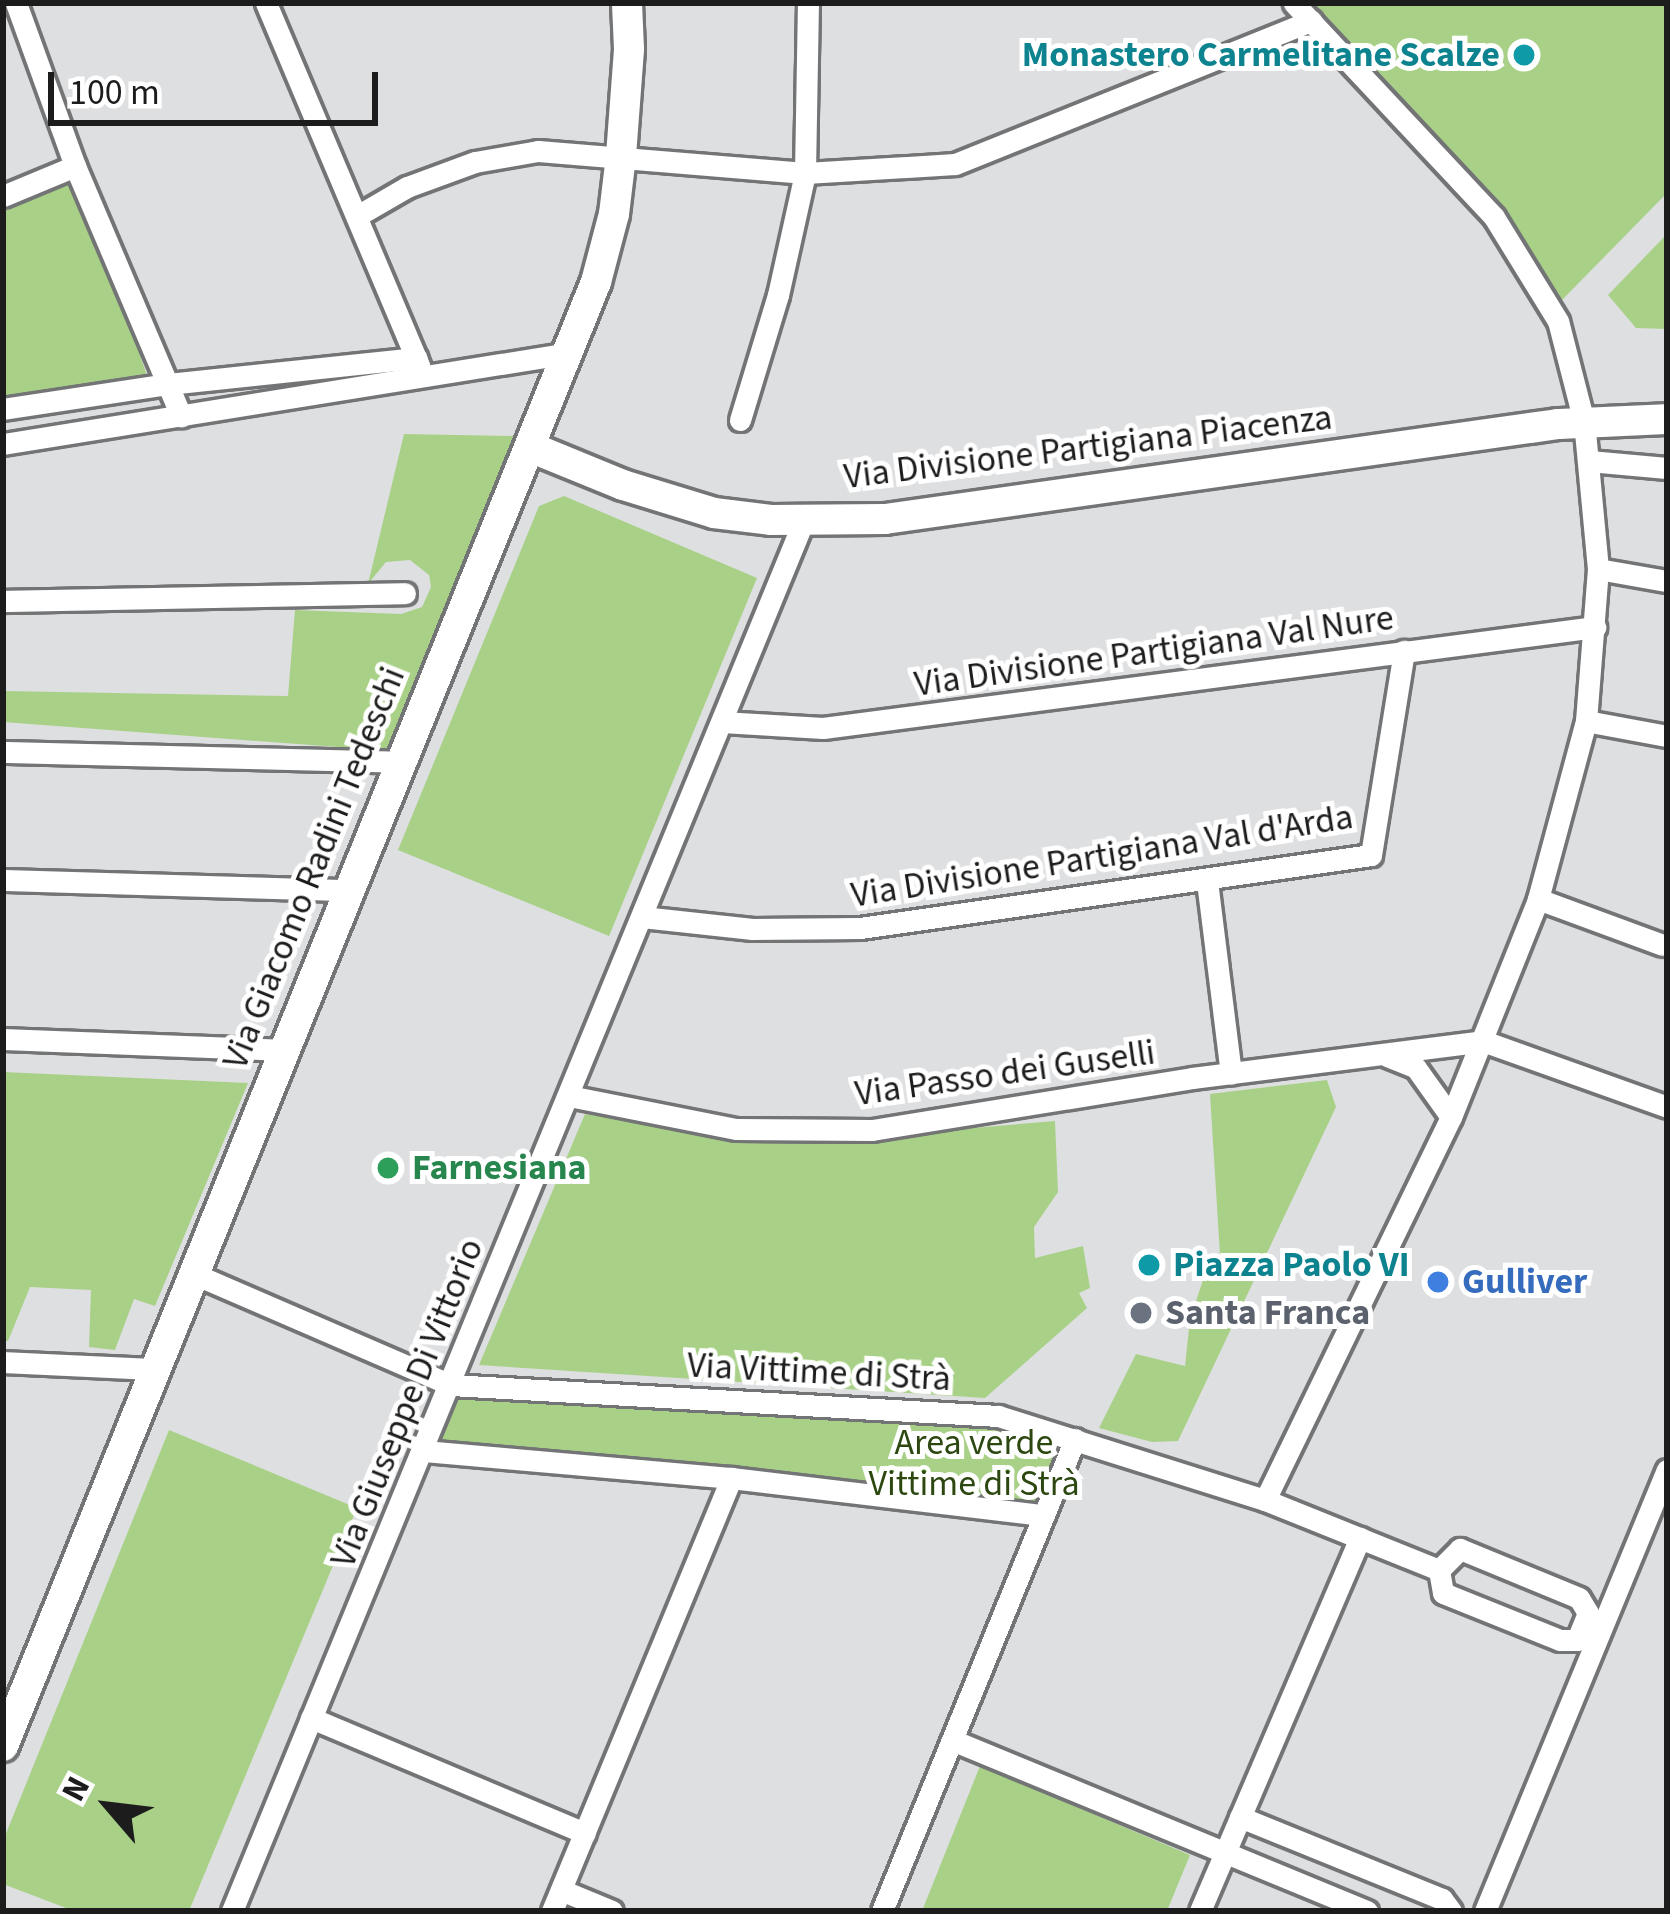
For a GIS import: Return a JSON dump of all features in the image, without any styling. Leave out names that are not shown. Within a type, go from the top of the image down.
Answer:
[{"type":"main road","name":"Via Giacomo Radini Tedeschi","points":[[3,1746],[569,353],[608,244],[629,49],[626,3]]},
{"type":"main road","name":"Via Divisione Partigiana Piacenza","points":[[530,447],[622,485],[715,513],[804,520],[885,519],[1584,422],[1667,419]]},
{"type":"street","points":[[16,3],[75,166],[181,416]]},
{"type":"street","points":[[266,3],[420,368]]},
{"type":"street","points":[[740,420],[778,295],[805,173],[808,3]]},
{"type":"street","points":[[1265,1500],[1451,1117],[1538,899],[1586,721],[1598,569],[1584,422],[1558,321],[1494,217],[1294,3]]},
{"type":"street","points":[[357,216],[407,187],[475,162],[538,151],[805,173],[955,164],[1310,21]]},
{"type":"street","points":[[3,196],[75,166]]},
{"type":"street","points":[[3,409],[168,384],[569,353]]},
{"type":"street","points":[[3,444],[181,416],[420,368]]},
{"type":"street","points":[[1588,461],[1667,468]]},
{"type":"street","name":"Via Giuseppe Di Vittorio","points":[[232,1911],[804,520]]},
{"type":"street","points":[[1598,569],[1667,581]]},
{"type":"street","points":[[3,601],[405,593]]},
{"type":"street","name":"Via Divisione Partigiana Val Nure","points":[[722,722],[823,728],[1595,627]]},
{"type":"street","name":"Via Divisione Partigiana Val d'Arda","points":[[642,917],[752,929],[860,928],[1371,855],[1404,651]]},
{"type":"street","points":[[1586,721],[1667,736]]},
{"type":"street","points":[[3,752],[399,762]]},
{"type":"street","points":[[3,880],[347,890]]},
{"type":"street","points":[[1207,881],[1231,1073]]},
{"type":"street","points":[[1538,899],[1663,945]]},
{"type":"street","points":[[3,1039],[283,1050]]},
{"type":"street","name":"Via Passo dei Guselli","points":[[569,1096],[736,1129],[872,1130],[1231,1073],[1483,1041],[1667,1107]]},
{"type":"street","points":[[1381,1054],[1416,1068],[1451,1117]]},
{"type":"street","name":"Via Vittime di Strà","points":[[192,1273],[451,1384],[998,1416],[1265,1500],[1439,1570]]},
{"type":"street","points":[[3,1362],[153,1370]]},
{"type":"street","points":[[882,1911],[1075,1439]]},
{"type":"street","points":[[423,1451],[730,1478],[1043,1515]]},
{"type":"street","points":[[1485,1911],[1667,1470]]},
{"type":"street","points":[[612,1911],[556,1901],[730,1478]]},
{"type":"street","points":[[1200,1911],[1360,1538]]},
{"type":"street","name":"Via Vittime di Strà","points":[[1460,1549],[1579,1598],[1588,1613],[1576,1640],[1560,1640],[1443,1593],[1439,1570],[1460,1549]]},
{"type":"street","points":[[311,1718],[585,1833]]},
{"type":"street","points":[[952,1740],[1367,1911]]},
{"type":"street","points":[[1240,1817],[1442,1899],[1451,1911]]},
{"type":"green space","points":[[1305,3],[1667,3],[1667,193],[1562,300]]},
{"type":"green space","points":[[75,166],[154,396],[3,423],[3,196]]},
{"type":"green space","points":[[1667,234],[1667,329],[1636,328],[1608,295]]},
{"type":"green space","points":[[404,434],[517,436],[391,751],[3,722],[3,691],[288,696],[295,610],[401,614],[422,607],[431,587],[429,575],[410,560],[386,562],[368,584]]},
{"type":"green space","points":[[564,496],[757,578],[609,936],[398,850],[539,506]]},
{"type":"green space","points":[[3,1072],[248,1083],[155,1306],[134,1299],[115,1350],[89,1347],[91,1290],[30,1287],[8,1341],[3,1341]]},
{"type":"green space","points":[[1327,1080],[1336,1107],[1178,1441],[1152,1442],[1099,1428],[1136,1354],[1185,1366],[1190,1319],[1206,1271],[1220,1255],[1210,1094]]},
{"type":"green space","points":[[585,1114],[733,1136],[866,1137],[1055,1121],[1058,1192],[1034,1227],[1035,1258],[1083,1246],[1090,1288],[1079,1293],[1087,1308],[985,1398],[479,1365]]},
{"type":"green space","name":"Area verde Vittime di Strà","points":[[456,1394],[997,1427],[1059,1451],[1038,1507],[437,1443]]},
{"type":"green space","points":[[169,1430],[357,1508],[189,1911],[74,1911],[3,1884],[3,1841]]},
{"type":"green space","points":[[980,1766],[1190,1855],[1167,1911],[922,1911]]},
{"type":"place","name":"Monastero Carmelitane Scalze","points":[[1524,55]]},
{"type":"place","name":"Farnesiana","points":[[388,1168]]},
{"type":"place","name":"Piazza Paolo VI","points":[[1149,1265]]},
{"type":"place","name":"Gulliver","points":[[1438,1282]]},
{"type":"place","name":"Santa Franca","points":[[1141,1313]]}]
